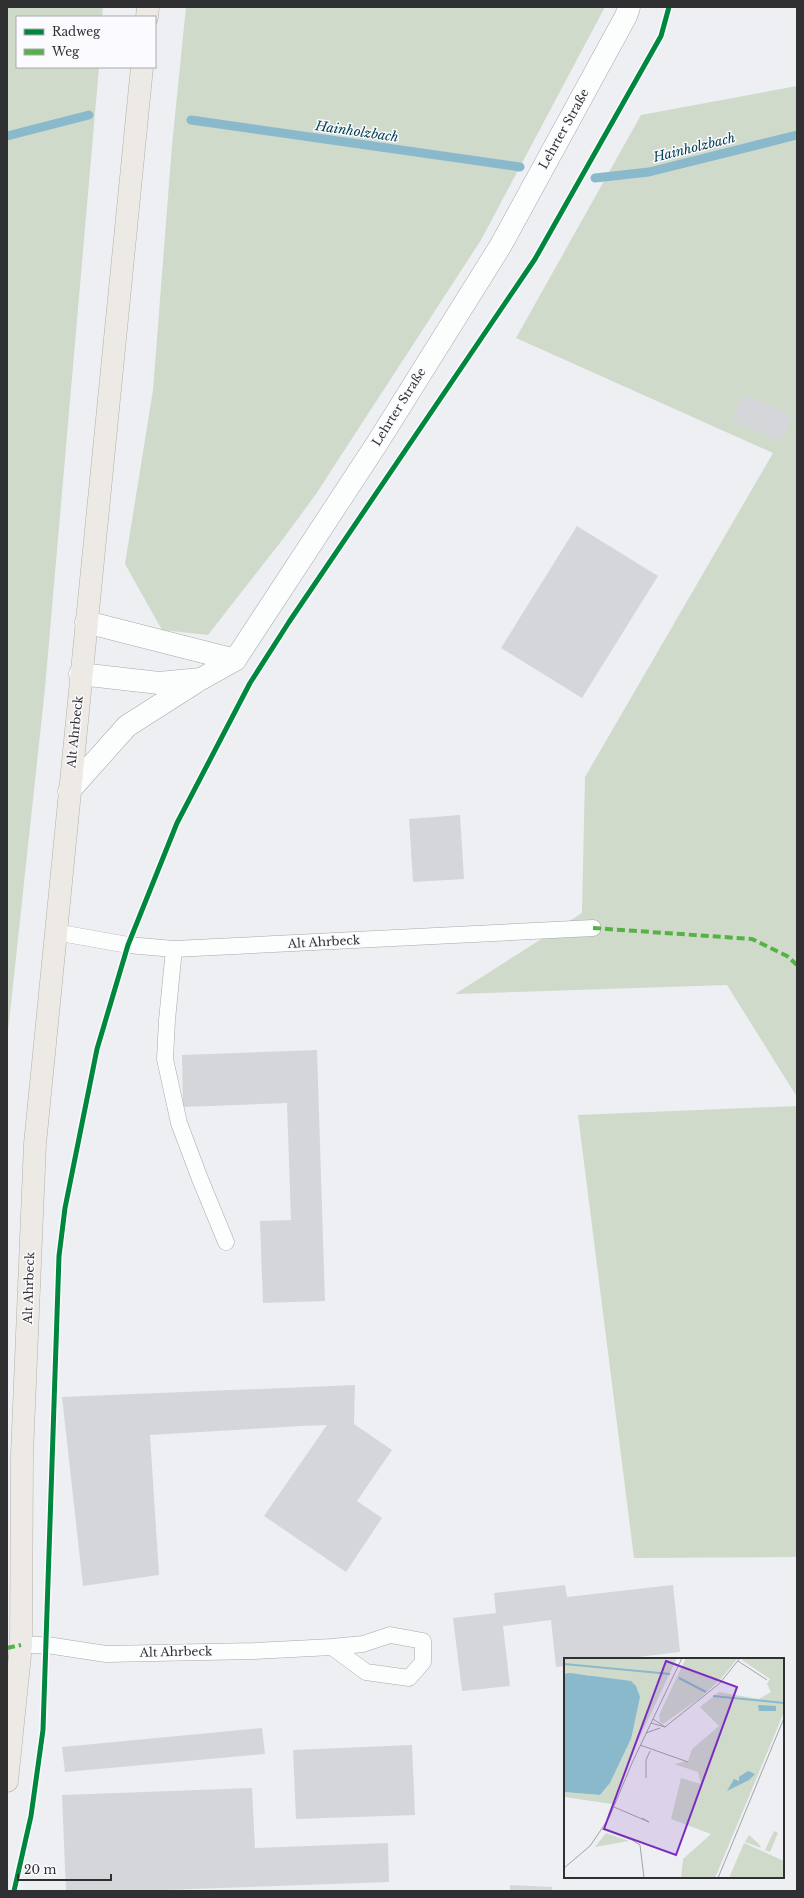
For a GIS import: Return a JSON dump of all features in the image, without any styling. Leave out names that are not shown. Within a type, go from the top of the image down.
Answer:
[{"type":"main road","name":"Alt Ahrbeck","points":[[7,1781],[20,1646],[22,1454],[35,1144],[80,674],[142,68]]},
{"type":"street","name":"Lehrter Straße","points":[[80,674],[159,683],[200,679],[235,660],[376,445],[501,245],[626,16],[629,7]]},
{"type":"street","points":[[86,622],[235,660]]},
{"type":"street","points":[[69,791],[127,726],[200,679]]},
{"type":"lane","name":"Alt Ahrbeck","points":[[55,932],[128,945],[174,949],[593,928]]},
{"type":"lane","points":[[174,949],[166,1020],[165,1059],[179,1122],[200,1179],[226,1242]]},
{"type":"lane","name":"Alt Ahrbeck","points":[[20,1646],[47,1645],[106,1654],[254,1651],[332,1648],[363,1644],[390,1635],[423,1641],[423,1662],[409,1678],[366,1672],[332,1648]]},
{"type":"green space","points":[[7,7],[103,7],[102,16],[16,16],[16,68],[99,68],[45,688],[7,1041]]},
{"type":"green space","points":[[186,7],[605,7],[481,240],[316,494],[208,635],[162,630],[125,564],[153,390],[172,145]]},
{"type":"green space","points":[[797,86],[797,1097],[727,985],[455,994],[582,913],[585,777],[773,453],[516,338],[641,115]]},
{"type":"green space","points":[[797,1106],[797,1557],[634,1558],[578,1115]]},
{"type":"building","points":[[743,394],[792,416],[781,442],[731,420]]},
{"type":"building","points":[[577,526],[658,576],[582,698],[501,648]]},
{"type":"building","points":[[460,815],[464,879],[413,882],[409,819]]},
{"type":"building","points":[[317,1050],[325,1301],[263,1303],[260,1221],[291,1220],[287,1103],[183,1107],[182,1055]]},
{"type":"building","points":[[355,1385],[354,1424],[392,1450],[357,1501],[382,1518],[346,1572],[264,1516],[327,1425],[302,1426],[150,1435],[159,1575],[83,1586],[62,1397]]},
{"type":"building","points":[[565,1585],[567,1597],[673,1585],[680,1652],[630,1658],[564,1658],[564,1666],[556,1667],[551,1620],[503,1626],[510,1686],[462,1691],[453,1618],[496,1613],[494,1593]]},
{"type":"building","points":[[262,1728],[265,1754],[65,1772],[62,1747]]},
{"type":"building","points":[[412,1745],[415,1815],[296,1819],[293,1750]]},
{"type":"building","points":[[252,1788],[255,1848],[388,1843],[389,1882],[135,1891],[66,1891],[62,1795]]},
{"type":"building","points":[[510,1885],[552,1887],[552,1891],[510,1891]]},
{"type":"waterway","name":"Hainholzbach","points":[[7,136],[89,115]]},
{"type":"waterway","name":"Hainholzbach","points":[[191,120],[520,167]]},
{"type":"waterway","name":"Hainholzbach","points":[[595,178],[649,172],[797,135]]},
{"type":"marked path","points":[[593,928],[752,939],[787,956],[797,965]]},
{"type":"marked path","points":[[7,1648],[21,1645]]},
{"type":"cycle path","points":[[14,1891],[31,1816],[43,1730],[59,1256],[65,1208],[97,1049],[128,945],[177,823],[250,683],[289,622],[535,259],[661,36],[669,7]]}]
